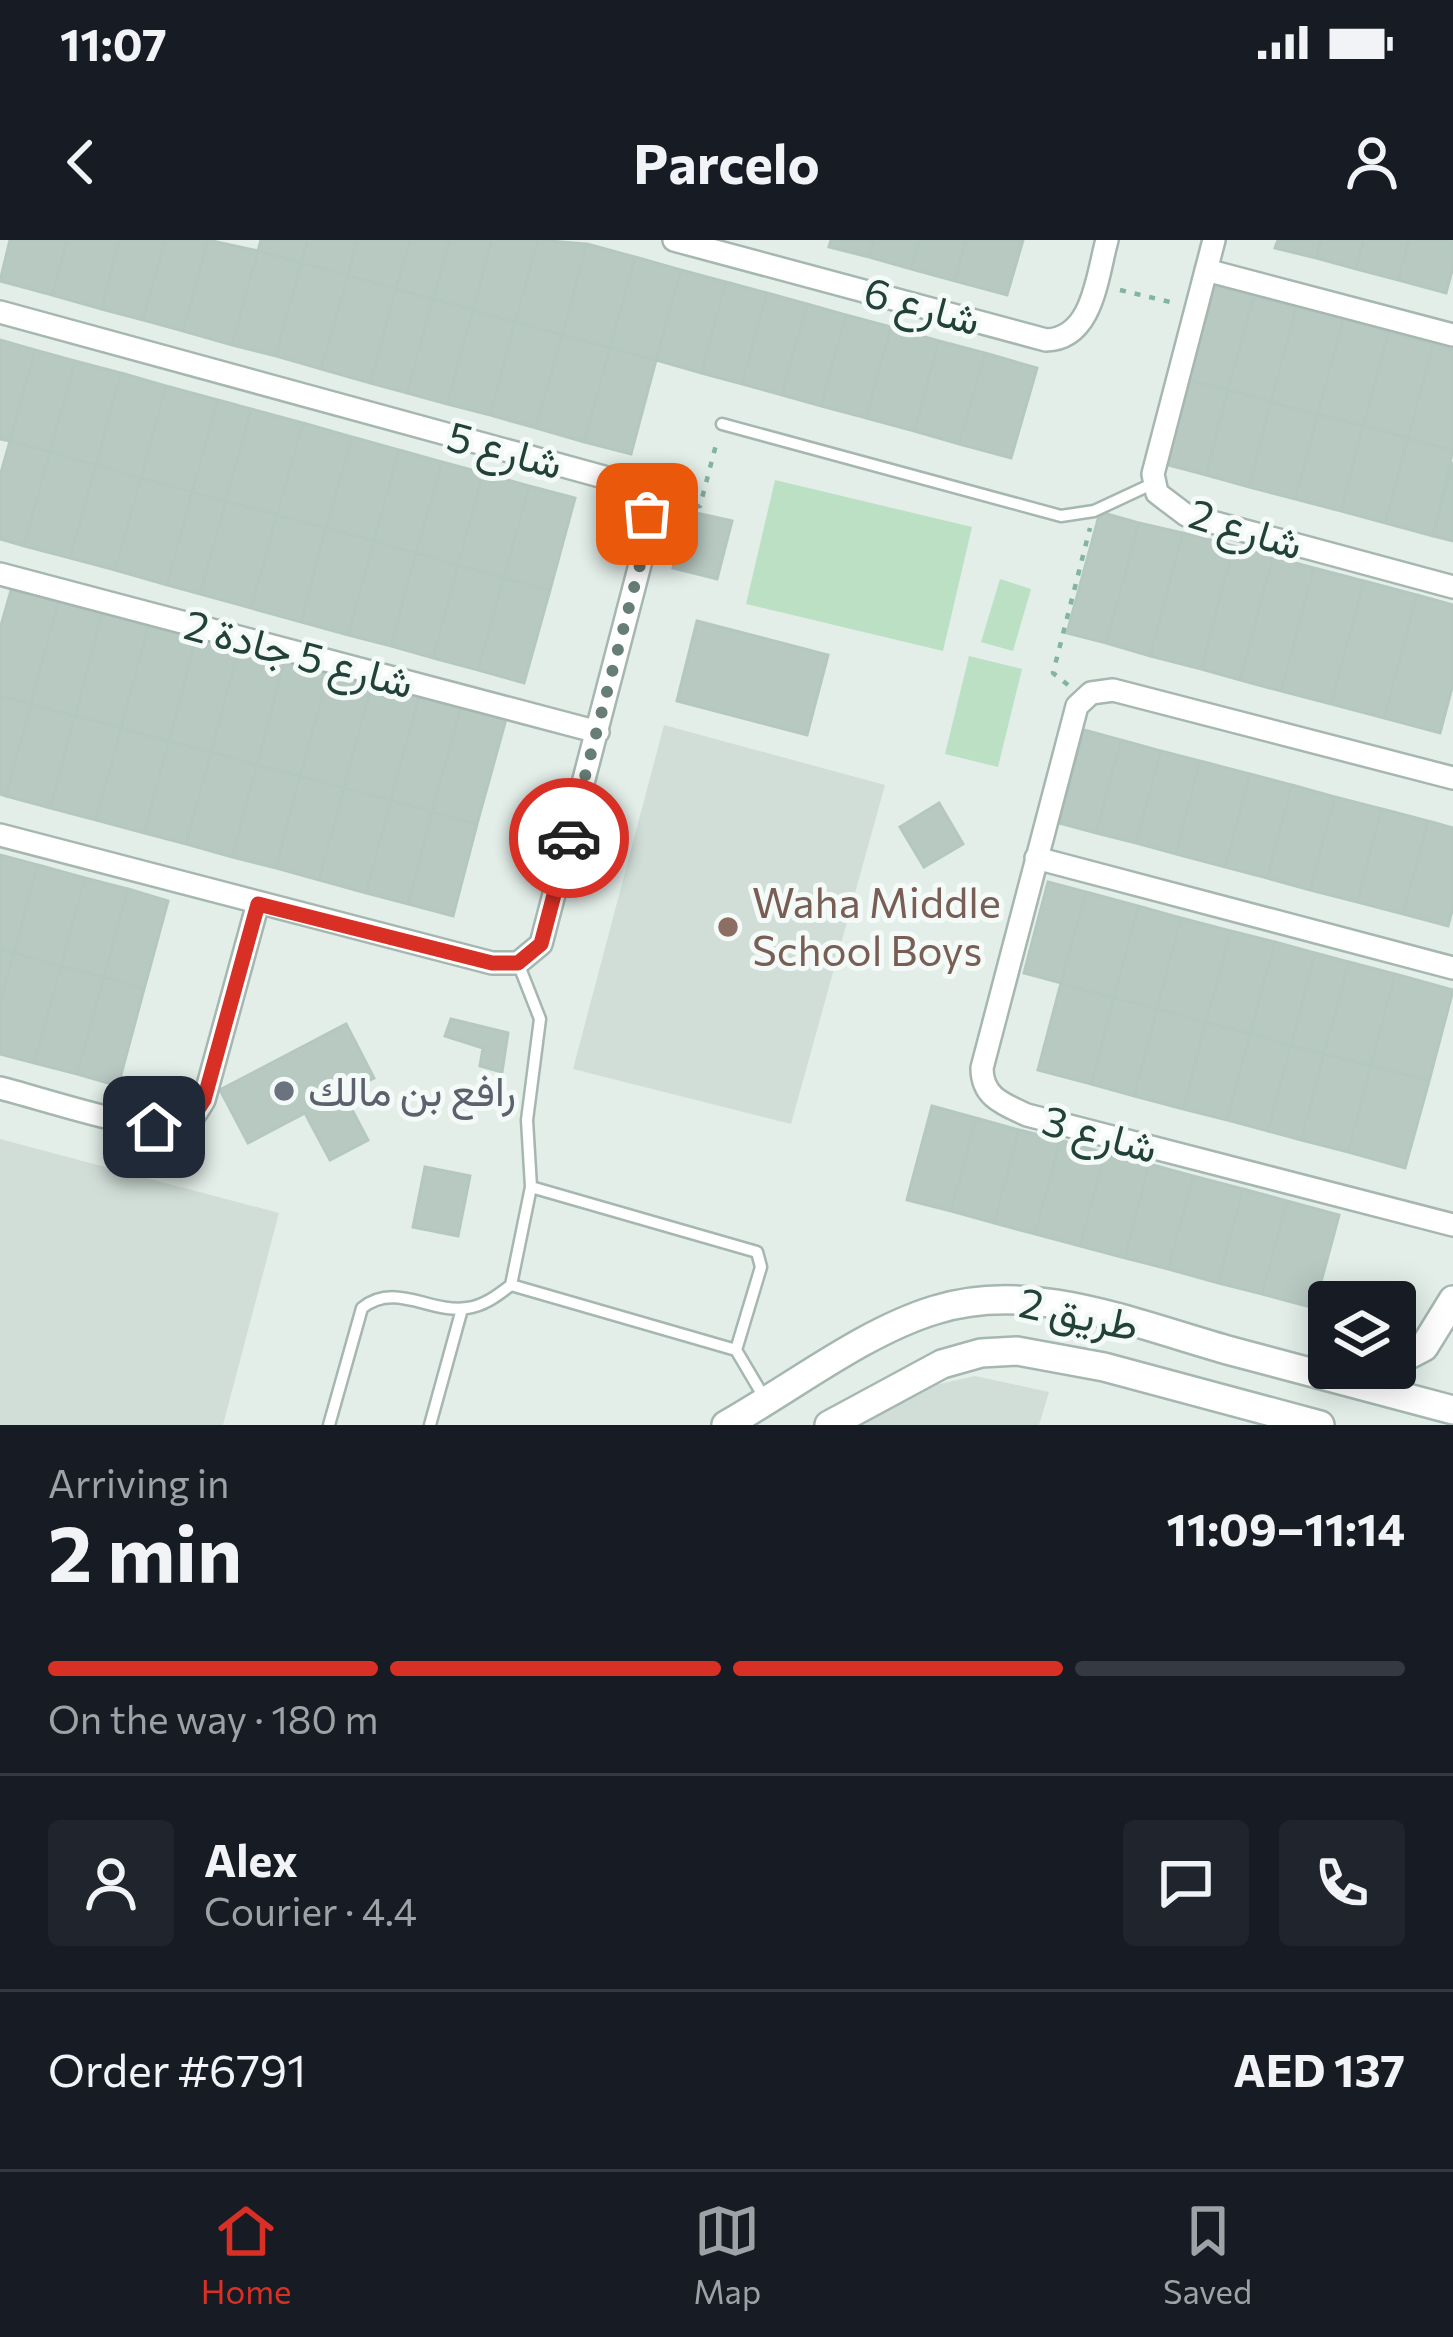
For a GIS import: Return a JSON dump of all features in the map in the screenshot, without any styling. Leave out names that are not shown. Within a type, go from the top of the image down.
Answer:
[{"type":"street","name":"شارع 6","points":[[674,240],[1046,340],[1060,340],[1082,323],[1107,240]]},
{"type":"street","name":"شارع 2","points":[[1214,240],[1153,474],[1163,501],[1186,515],[1453,586]]},
{"type":"street","points":[[1206,270],[1453,335]]},
{"type":"street","name":"شارع 5","points":[[0,312],[611,478],[633,492],[647,514]]},
{"type":"street","points":[[0,836],[492,963],[518,963],[541,944],[649,530],[647,514]]},
{"type":"street","name":"شارع 5 جادة 2","points":[[0,574],[598,732]]},
{"type":"street","points":[[1084,697],[1113,690],[1453,778]]},
{"type":"street","name":"شارع 3","points":[[1084,697],[1077,706],[982,1068],[982,1083],[990,1095],[1027,1115],[1453,1225]]},
{"type":"street","points":[[1036,858],[1453,968]]},
{"type":"street","points":[[0,1088],[154,1127],[183,1125],[204,1100],[258,904]]},
{"type":"street","name":"طريق 2","points":[[726,1425],[901,1322],[970,1301],[1026,1299],[1118,1319],[1308,1373]]},
{"type":"street","points":[[1416,1351],[1424,1347],[1453,1300]]},
{"type":"street","points":[[1104,1367],[1118,1364],[1128,1348],[1128,1331],[1118,1319]]},
{"type":"street","points":[[1203,1394],[1195,1376],[1197,1367],[1217,1347]]},
{"type":"street","name":"طريق 2","points":[[829,1425],[907,1380],[981,1353],[1017,1351],[1104,1367],[1320,1425]]},
{"type":"street","name":"طريق 2","points":[[1370,1389],[1453,1410]]},
{"type":"lane","points":[[722,424],[1061,515],[1094,511],[1154,484]]},
{"type":"lane","points":[[329,1425],[362,1308],[368,1303],[391,1296],[462,1309],[496,1297],[511,1285],[532,1187],[527,1120],[540,1019],[518,963]]},
{"type":"lane","points":[[532,1187],[757,1252],[760,1267],[736,1350]]},
{"type":"lane","points":[[511,1285],[736,1350],[767,1402]]},
{"type":"lane","points":[[430,1425],[462,1309]]},
{"type":"path","points":[[1094,284],[1196,309]]},
{"type":"path","points":[[647,514],[700,506],[722,424]]},
{"type":"path","points":[[1084,697],[1053,674],[1094,511]]},
{"type":"shaded area","name":"Waha Middle School Boys","points":[[664,725],[885,785],[791,1124],[573,1069]]},
{"type":"shaded area","points":[[0,1139],[279,1213],[223,1425],[0,1425]]},
{"type":"shaded area","points":[[975,1376],[1049,1392],[1039,1425],[858,1425],[926,1387]]},
{"type":"green space","points":[[775,480],[972,527],[943,651],[746,604]]},
{"type":"green space","points":[[1000,579],[1031,589],[1013,651],[981,642]]},
{"type":"green space","points":[[969,656],[1022,669],[998,767],[945,754]]},
{"type":"building","points":[[10,240],[67,240],[52,295],[0,281]]},
{"type":"building","points":[[67,240],[119,240],[101,309],[52,295]]},
{"type":"building","points":[[119,240],[165,240],[143,320],[101,309]]},
{"type":"building","points":[[165,240],[208,240],[183,331],[143,320]]},
{"type":"building","points":[[208,240],[258,251],[232,345],[183,331]]},
{"type":"building","points":[[261,240],[308,240],[301,263],[258,251]]},
{"type":"building","points":[[308,240],[357,240],[348,275],[301,263]]},
{"type":"building","points":[[357,240],[410,240],[396,289],[348,275]]},
{"type":"building","points":[[410,240],[450,240],[433,299],[396,289]]},
{"type":"building","points":[[450,240],[492,240],[473,310],[433,299]]},
{"type":"building","points":[[492,240],[538,240],[515,322],[473,310]]},
{"type":"building","points":[[538,240],[587,244],[562,335],[515,322]]},
{"type":"building","points":[[831,240],[874,240],[869,257],[829,247]]},
{"type":"building","points":[[874,240],[919,240],[911,269],[869,257]]},
{"type":"building","points":[[919,240],[966,240],[955,281],[911,269]]},
{"type":"building","points":[[966,240],[1023,240],[1007,295],[955,281]]},
{"type":"building","points":[[1278,240],[1321,240],[1316,258],[1275,248]]},
{"type":"building","points":[[1321,240],[1364,240],[1356,269],[1316,258]]},
{"type":"building","points":[[1364,240],[1409,240],[1398,280],[1356,269]]},
{"type":"building","points":[[1409,240],[1453,240],[1446,293],[1398,280]]},
{"type":"building","points":[[587,244],[635,257],[610,348],[562,335]]},
{"type":"building","points":[[258,251],[301,263],[276,356],[232,345]]},
{"type":"building","points":[[635,257],[681,270],[656,360],[610,348]]},
{"type":"building","points":[[301,263],[348,275],[321,369],[276,356]]},
{"type":"building","points":[[681,270],[726,282],[701,373],[656,360]]},
{"type":"building","points":[[348,275],[396,289],[370,383],[321,369]]},
{"type":"building","points":[[726,282],[767,293],[742,384],[701,373]]},
{"type":"building","points":[[1207,283],[1254,296],[1228,390],[1181,378]]},
{"type":"building","points":[[396,289],[433,299],[407,393],[370,383]]},
{"type":"building","points":[[767,293],[807,304],[782,395],[742,384]]},
{"type":"building","points":[[1254,296],[1296,307],[1271,402],[1228,390]]},
{"type":"building","points":[[433,299],[473,310],[447,404],[407,393]]},
{"type":"building","points":[[807,304],[846,315],[821,406],[782,395]]},
{"type":"building","points":[[1296,307],[1343,319],[1318,414],[1271,402]]},
{"type":"building","points":[[473,310],[515,322],[490,415],[447,404]]},
{"type":"building","points":[[846,315],[891,327],[866,418],[821,406]]},
{"type":"building","points":[[1343,319],[1389,332],[1363,426],[1318,414]]},
{"type":"building","points":[[515,322],[562,335],[536,428],[490,415]]},
{"type":"building","points":[[891,327],[939,341],[914,431],[866,418]]},
{"type":"building","points":[[1389,332],[1433,344],[1408,438],[1363,426]]},
{"type":"building","points":[[562,335],[610,348],[584,442],[536,428]]},
{"type":"building","points":[[0,340],[35,350],[10,441],[0,439]]},
{"type":"building","points":[[939,341],[985,353],[959,444],[914,431]]},
{"type":"building","points":[[1433,344],[1453,349],[1453,450],[1408,438]]},
{"type":"building","points":[[610,348],[656,360],[631,454],[584,442]]},
{"type":"building","points":[[35,350],[75,361],[50,452],[10,441]]},
{"type":"building","points":[[985,353],[1037,368],[1011,458],[959,444]]},
{"type":"building","points":[[75,361],[121,373],[96,465],[50,452]]},
{"type":"building","points":[[121,373],[166,386],[141,478],[96,465]]},
{"type":"building","points":[[1180,378],[1228,390],[1206,475],[1157,462]]},
{"type":"building","points":[[166,386],[218,400],[192,492],[141,478]]},
{"type":"building","points":[[1228,390],[1271,402],[1249,487],[1206,475]]},
{"type":"building","points":[[218,400],[251,409],[226,501],[192,492]]},
{"type":"building","points":[[1271,402],[1318,414],[1295,499],[1249,487]]},
{"type":"building","points":[[251,409],[303,423],[277,515],[226,501]]},
{"type":"building","points":[[1318,414],[1363,426],[1341,511],[1295,499]]},
{"type":"building","points":[[303,423],[352,437],[326,528],[277,515]]},
{"type":"building","points":[[1363,426],[1408,438],[1385,523],[1341,511]]},
{"type":"building","points":[[352,437],[399,450],[374,541],[326,528]]},
{"type":"building","points":[[1408,438],[1453,450],[1433,536],[1385,523]]},
{"type":"building","points":[[10,441],[50,452],[24,546],[0,539],[0,476]]},
{"type":"building","points":[[399,450],[442,462],[416,553],[374,541]]},
{"type":"building","points":[[50,452],[96,465],[70,558],[24,546]]},
{"type":"building","points":[[442,462],[483,473],[458,565],[416,553]]},
{"type":"building","points":[[1453,462],[1453,541],[1433,536]]},
{"type":"building","points":[[96,465],[141,478],[115,570],[70,558]]},
{"type":"building","points":[[483,473],[529,486],[504,578],[458,565]]},
{"type":"building","points":[[141,478],[192,492],[167,585],[115,570]]},
{"type":"building","points":[[529,486],[575,498],[550,590],[504,578]]},
{"type":"building","points":[[192,492],[226,501],[200,594],[167,585]]},
{"type":"building","points":[[226,501],[277,515],[251,608],[200,594]]},
{"type":"building","points":[[687,511],[732,521],[717,579],[673,568]]},
{"type":"building","points":[[1100,512],[1139,523],[1106,643],[1067,633]]},
{"type":"building","points":[[277,515],[326,528],[301,622],[251,608]]},
{"type":"building","points":[[1139,523],[1183,533],[1150,656],[1106,643]]},
{"type":"building","points":[[326,528],[374,541],[348,635],[301,622]]},
{"type":"building","points":[[1183,533],[1234,546],[1201,669],[1150,656]]},
{"type":"building","points":[[374,541],[416,553],[391,646],[348,635]]},
{"type":"building","points":[[1234,546],[1273,557],[1240,680],[1201,669]]},
{"type":"building","points":[[416,553],[458,565],[433,658],[391,646]]},
{"type":"building","points":[[1273,557],[1314,568],[1281,691],[1240,680]]},
{"type":"building","points":[[458,565],[504,578],[478,670],[433,658]]},
{"type":"building","points":[[1314,568],[1364,581],[1331,704],[1281,691]]},
{"type":"building","points":[[504,578],[550,590],[524,683],[478,670]]},
{"type":"building","points":[[1364,581],[1417,595],[1384,718],[1331,704]]},
{"type":"building","points":[[12,587],[59,599],[31,704],[0,696],[0,629]]},
{"type":"building","points":[[1417,595],[1453,605],[1453,684],[1440,733],[1384,718]]},
{"type":"building","points":[[59,599],[103,611],[75,716],[31,704]]},
{"type":"building","points":[[103,611],[149,624],[121,728],[75,716]]},
{"type":"building","points":[[697,621],[828,655],[807,735],[677,701]]},
{"type":"building","points":[[149,624],[197,636],[169,741],[121,728]]},
{"type":"building","points":[[197,636],[239,648],[211,752],[169,741]]},
{"type":"building","points":[[239,648],[285,660],[257,765],[211,752]]},
{"type":"building","points":[[285,660],[329,672],[300,776],[257,765]]},
{"type":"building","points":[[329,672],[372,683],[344,788],[300,776]]},
{"type":"building","points":[[372,683],[419,696],[391,800],[344,788]]},
{"type":"building","points":[[0,696],[31,704],[6,796],[0,794]]},
{"type":"building","points":[[419,696],[461,707],[432,812],[391,800]]},
{"type":"building","points":[[31,704],[75,716],[50,808],[6,796]]},
{"type":"building","points":[[461,707],[506,719],[477,824],[432,812]]},
{"type":"building","points":[[75,716],[121,728],[96,820],[50,808]]},
{"type":"building","points":[[121,728],[169,741],[144,833],[96,820]]},
{"type":"building","points":[[1084,730],[1121,740],[1096,833],[1059,823]]},
{"type":"building","points":[[1121,740],[1161,751],[1136,843],[1096,833]]},
{"type":"building","points":[[169,741],[211,752],[186,844],[144,833]]},
{"type":"building","points":[[1161,751],[1200,761],[1176,854],[1136,843]]},
{"type":"building","points":[[211,752],[257,765],[232,857],[186,844]]},
{"type":"building","points":[[1200,761],[1250,774],[1225,867],[1176,854]]},
{"type":"building","points":[[257,765],[300,776],[276,868],[232,857]]},
{"type":"building","points":[[1250,774],[1292,785],[1267,878],[1225,867]]},
{"type":"building","points":[[300,776],[344,788],[319,880],[276,868]]},
{"type":"building","points":[[1292,785],[1335,797],[1310,890],[1267,878]]},
{"type":"building","points":[[344,788],[391,800],[366,893],[319,880]]},
{"type":"building","points":[[1335,797],[1382,809],[1357,902],[1310,890]]},
{"type":"building","points":[[391,800],[432,812],[408,904],[366,893]]},
{"type":"building","points":[[939,803],[963,844],[924,867],[900,827]]},
{"type":"building","points":[[1382,809],[1428,821],[1403,914],[1357,902]]},
{"type":"building","points":[[432,812],[477,824],[453,916],[408,904]]},
{"type":"building","points":[[1428,821],[1453,828],[1453,907],[1448,926],[1403,914]]},
{"type":"building","points":[[0,855],[38,865],[14,953],[0,949]]},
{"type":"building","points":[[38,865],[85,878],[61,966],[14,953]]},
{"type":"building","points":[[85,878],[128,889],[104,977],[61,966]]},
{"type":"building","points":[[1048,882],[1086,892],[1061,983],[1024,973]]},
{"type":"building","points":[[128,889],[168,901],[144,989],[104,977]]},
{"type":"building","points":[[1086,892],[1138,906],[1114,998],[1061,983]]},
{"type":"building","points":[[1138,906],[1181,918],[1157,1009],[1114,998]]},
{"type":"building","points":[[1181,918],[1231,931],[1206,1022],[1157,1009]]},
{"type":"building","points":[[1231,931],[1275,942],[1250,1034],[1206,1022]]},
{"type":"building","points":[[1275,942],[1315,953],[1291,1045],[1250,1034]]},
{"type":"building","points":[[0,949],[14,953],[0,1005]]},
{"type":"building","points":[[14,953],[61,966],[34,1063],[0,1054],[0,1005]]},
{"type":"building","points":[[1315,953],[1349,962],[1324,1054],[1291,1045]]},
{"type":"building","points":[[1349,962],[1395,974],[1371,1066],[1324,1054]]},
{"type":"building","points":[[61,966],[104,977],[77,1074],[34,1063]]},
{"type":"building","points":[[1395,974],[1453,990],[1429,1081],[1371,1066]]},
{"type":"building","points":[[104,977],[144,989],[118,1086],[77,1074]]},
{"type":"building","points":[[1061,983],[1114,998],[1091,1084],[1038,1070]]},
{"type":"building","points":[[1114,998],[1157,1009],[1134,1096],[1091,1084]]},
{"type":"building","points":[[1157,1009],[1206,1022],[1183,1109],[1134,1096]]},
{"type":"building","points":[[451,1019],[508,1033],[502,1072],[480,1066],[483,1048],[445,1036]]},
{"type":"building","points":[[1206,1022],[1250,1034],[1227,1120],[1183,1109]]},
{"type":"building","name":"رافع بن مالك","points":[[346,1024],[374,1078],[343,1093],[368,1140],[330,1160],[305,1113],[248,1143],[220,1090]]},
{"type":"building","points":[[1250,1034],[1291,1045],[1268,1131],[1227,1120]]},
{"type":"building","points":[[1291,1045],[1324,1054],[1301,1140],[1268,1131]]},
{"type":"building","points":[[1324,1054],[1371,1066],[1348,1152],[1301,1140]]},
{"type":"building","points":[[1371,1066],[1429,1081],[1405,1168],[1348,1152]]},
{"type":"building","points":[[932,1106],[976,1118],[951,1211],[907,1200]]},
{"type":"building","points":[[976,1118],[1019,1130],[994,1223],[951,1211]]},
{"type":"building","points":[[1019,1130],[1060,1140],[1035,1234],[994,1223]]},
{"type":"building","points":[[1060,1140],[1105,1153],[1080,1246],[1035,1234]]},
{"type":"building","points":[[1105,1153],[1149,1164],[1125,1258],[1080,1246]]},
{"type":"building","points":[[1149,1164],[1193,1176],[1168,1269],[1125,1258]]},
{"type":"building","points":[[425,1167],[470,1176],[458,1236],[413,1227]]},
{"type":"building","points":[[1193,1176],[1243,1189],[1218,1283],[1168,1269]]},
{"type":"building","points":[[1243,1189],[1287,1201],[1262,1294],[1218,1283]]},
{"type":"building","points":[[1287,1201],[1339,1215],[1321,1281],[1308,1281],[1308,1306],[1262,1294]]},
{"type":"way so far","points":[[569,838],[649,530],[647,514]]},
{"type":"place","name":"Waha Middle School Boys","points":[[728,927]]},
{"type":"place","name":"رافع بن مالك","points":[[284,1091]]},
{"type":"route","points":[[154,1127],[183,1125],[204,1100],[258,904],[492,963],[518,963],[541,944],[569,838]]}]
